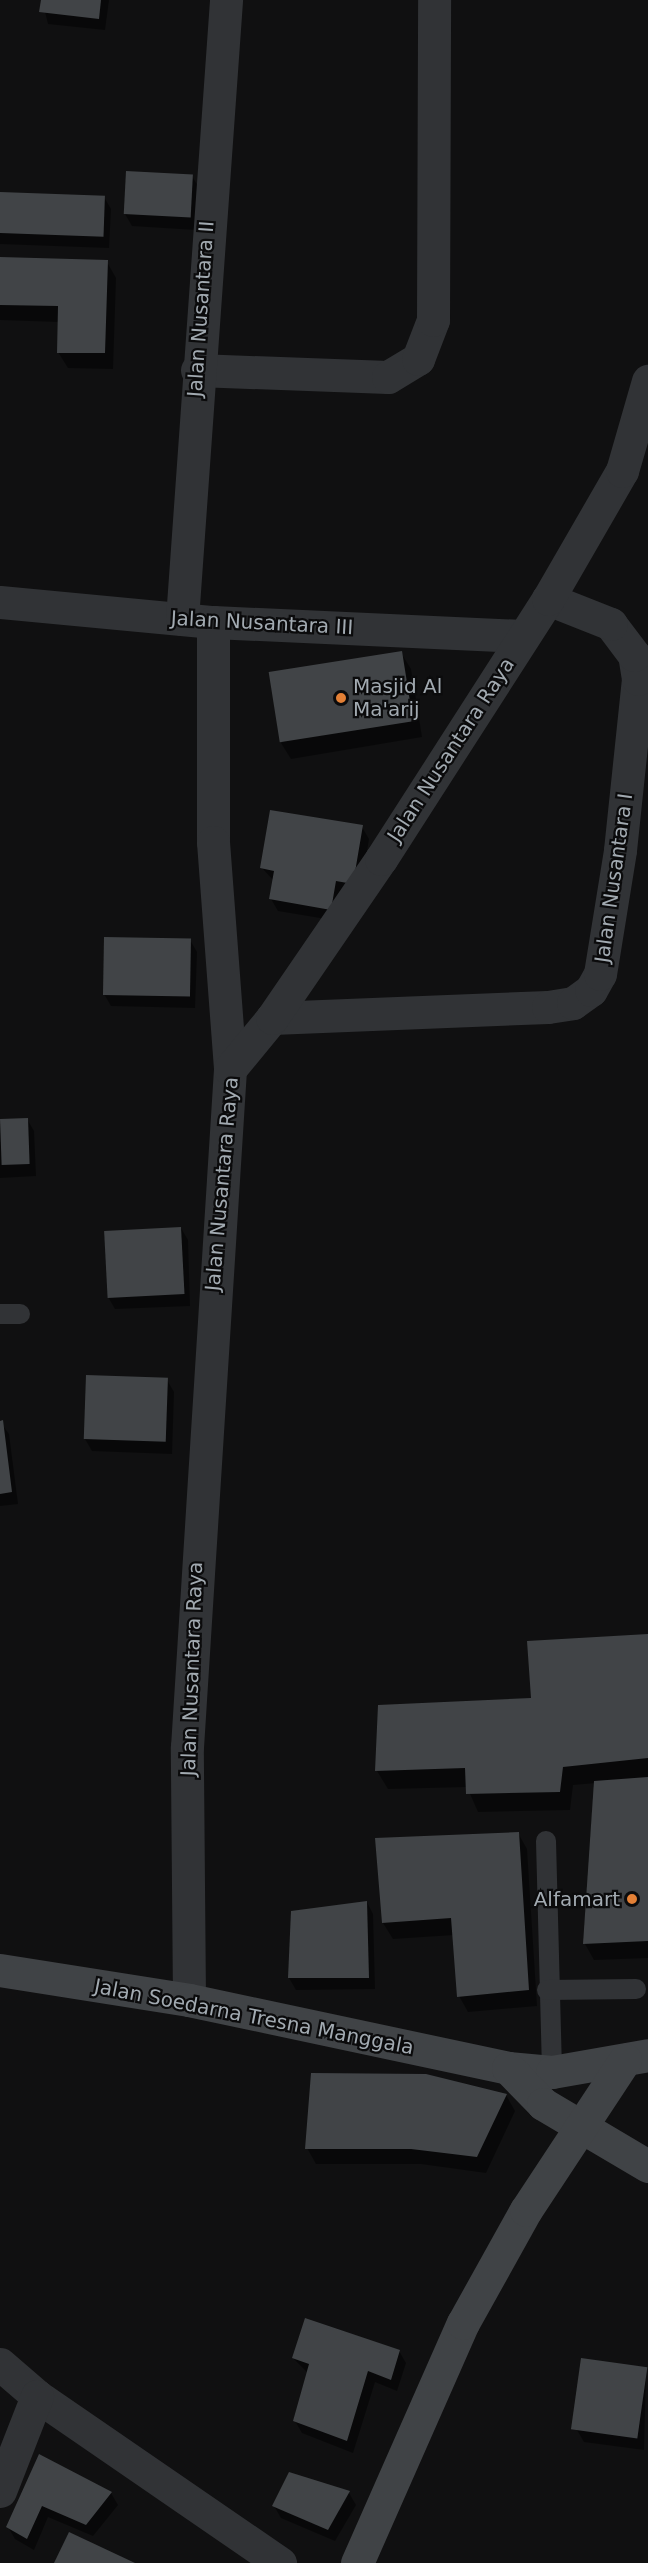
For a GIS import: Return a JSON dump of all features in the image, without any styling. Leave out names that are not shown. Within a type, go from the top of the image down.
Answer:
[{"type":"main road","name":"Jalan Soedarna Tresna Manggala","points":[[0,1970],[189,2000],[508,2068],[552,2072],[636,2058]]},
{"type":"main road","points":[[357,2563],[463,2323],[579,2125],[636,2058]]},
{"type":"main road","points":[[508,2068],[543,2104],[648,2166]]},
{"type":"street","name":"Jalan Nusantara II","points":[[226,0],[197,370],[197,621],[230,1069]]},
{"type":"street","points":[[197,370],[388,377],[418,359],[433,320],[434,0]]},
{"type":"street","name":"Jalan Nusantara Raya","points":[[189,2000],[187,1747],[230,1069],[272,1018],[548,599],[635,473],[648,381]]},
{"type":"street","name":"Jalan Nusantara I","points":[[272,1018],[548,1007],[573,1003],[591,990],[600,974],[620,849],[638,679],[634,655],[611,624],[548,599]]},
{"type":"street","name":"Jalan Nusantara III","points":[[0,602],[197,621],[524,636]]},
{"type":"street","points":[[0,2364],[37,2396],[280,2563]]},
{"type":"street","points":[[0,2491],[37,2396]]},
{"type":"lane","points":[[0,1314],[20,1314]]},
{"type":"lane","points":[[546,1841],[547,1990],[552,2072]]},
{"type":"lane","points":[[547,1990],[636,1989]]},
{"type":"building","points":[[41,0],[101,0],[99,19],[39,12]]},
{"type":"building","points":[[126,171],[193,175],[191,217],[124,214]]},
{"type":"building","points":[[0,192],[105,196],[104,237],[0,233]]},
{"type":"building","points":[[0,257],[108,260],[105,353],[57,353],[58,306],[0,305]]},
{"type":"building","name":"Masjid Al Ma'arij","points":[[402,651],[413,721],[280,742],[269,672]]},
{"type":"building","points":[[270,810],[363,825],[353,884],[336,881],[331,910],[269,899],[274,871],[260,868]]},
{"type":"building","points":[[104,937],[191,939],[190,997],[103,995]]},
{"type":"building","points":[[28,1118],[30,1164],[2,1165],[0,1119]]},
{"type":"building","points":[[181,1227],[185,1294],[108,1298],[104,1231]]},
{"type":"building","points":[[86,1375],[168,1378],[166,1442],[84,1439]]},
{"type":"building","points":[[3,1420],[12,1492],[0,1494],[0,1421]]},
{"type":"building","points":[[648,1634],[648,1758],[563,1767],[560,1792],[466,1794],[465,1768],[375,1771],[378,1705],[531,1698],[527,1641]]},
{"type":"building","points":[[648,1777],[648,1941],[583,1944],[594,1781]]},
{"type":"building","points":[[519,1832],[529,1990],[457,1997],[451,1918],[382,1923],[375,1838]]},
{"type":"building","points":[[367,1901],[369,1978],[288,1978],[291,1911]]},
{"type":"building","points":[[311,2073],[426,2074],[507,2094],[477,2157],[411,2149],[305,2149]]},
{"type":"building","points":[[305,2318],[400,2350],[391,2380],[368,2371],[347,2441],[293,2421],[309,2364],[292,2358]]},
{"type":"building","points":[[581,2358],[647,2367],[637,2439],[571,2429]]},
{"type":"building","points":[[39,2454],[112,2492],[86,2525],[42,2506],[27,2539],[6,2527]]},
{"type":"building","points":[[289,2472],[350,2491],[328,2530],[272,2506]]},
{"type":"building","points":[[69,2532],[135,2563],[54,2563]]},
{"type":"place","name":"Masjid Al Ma'arij","points":[[341,698]]},
{"type":"place","name":"Alfamart","points":[[632,1899]]}]
